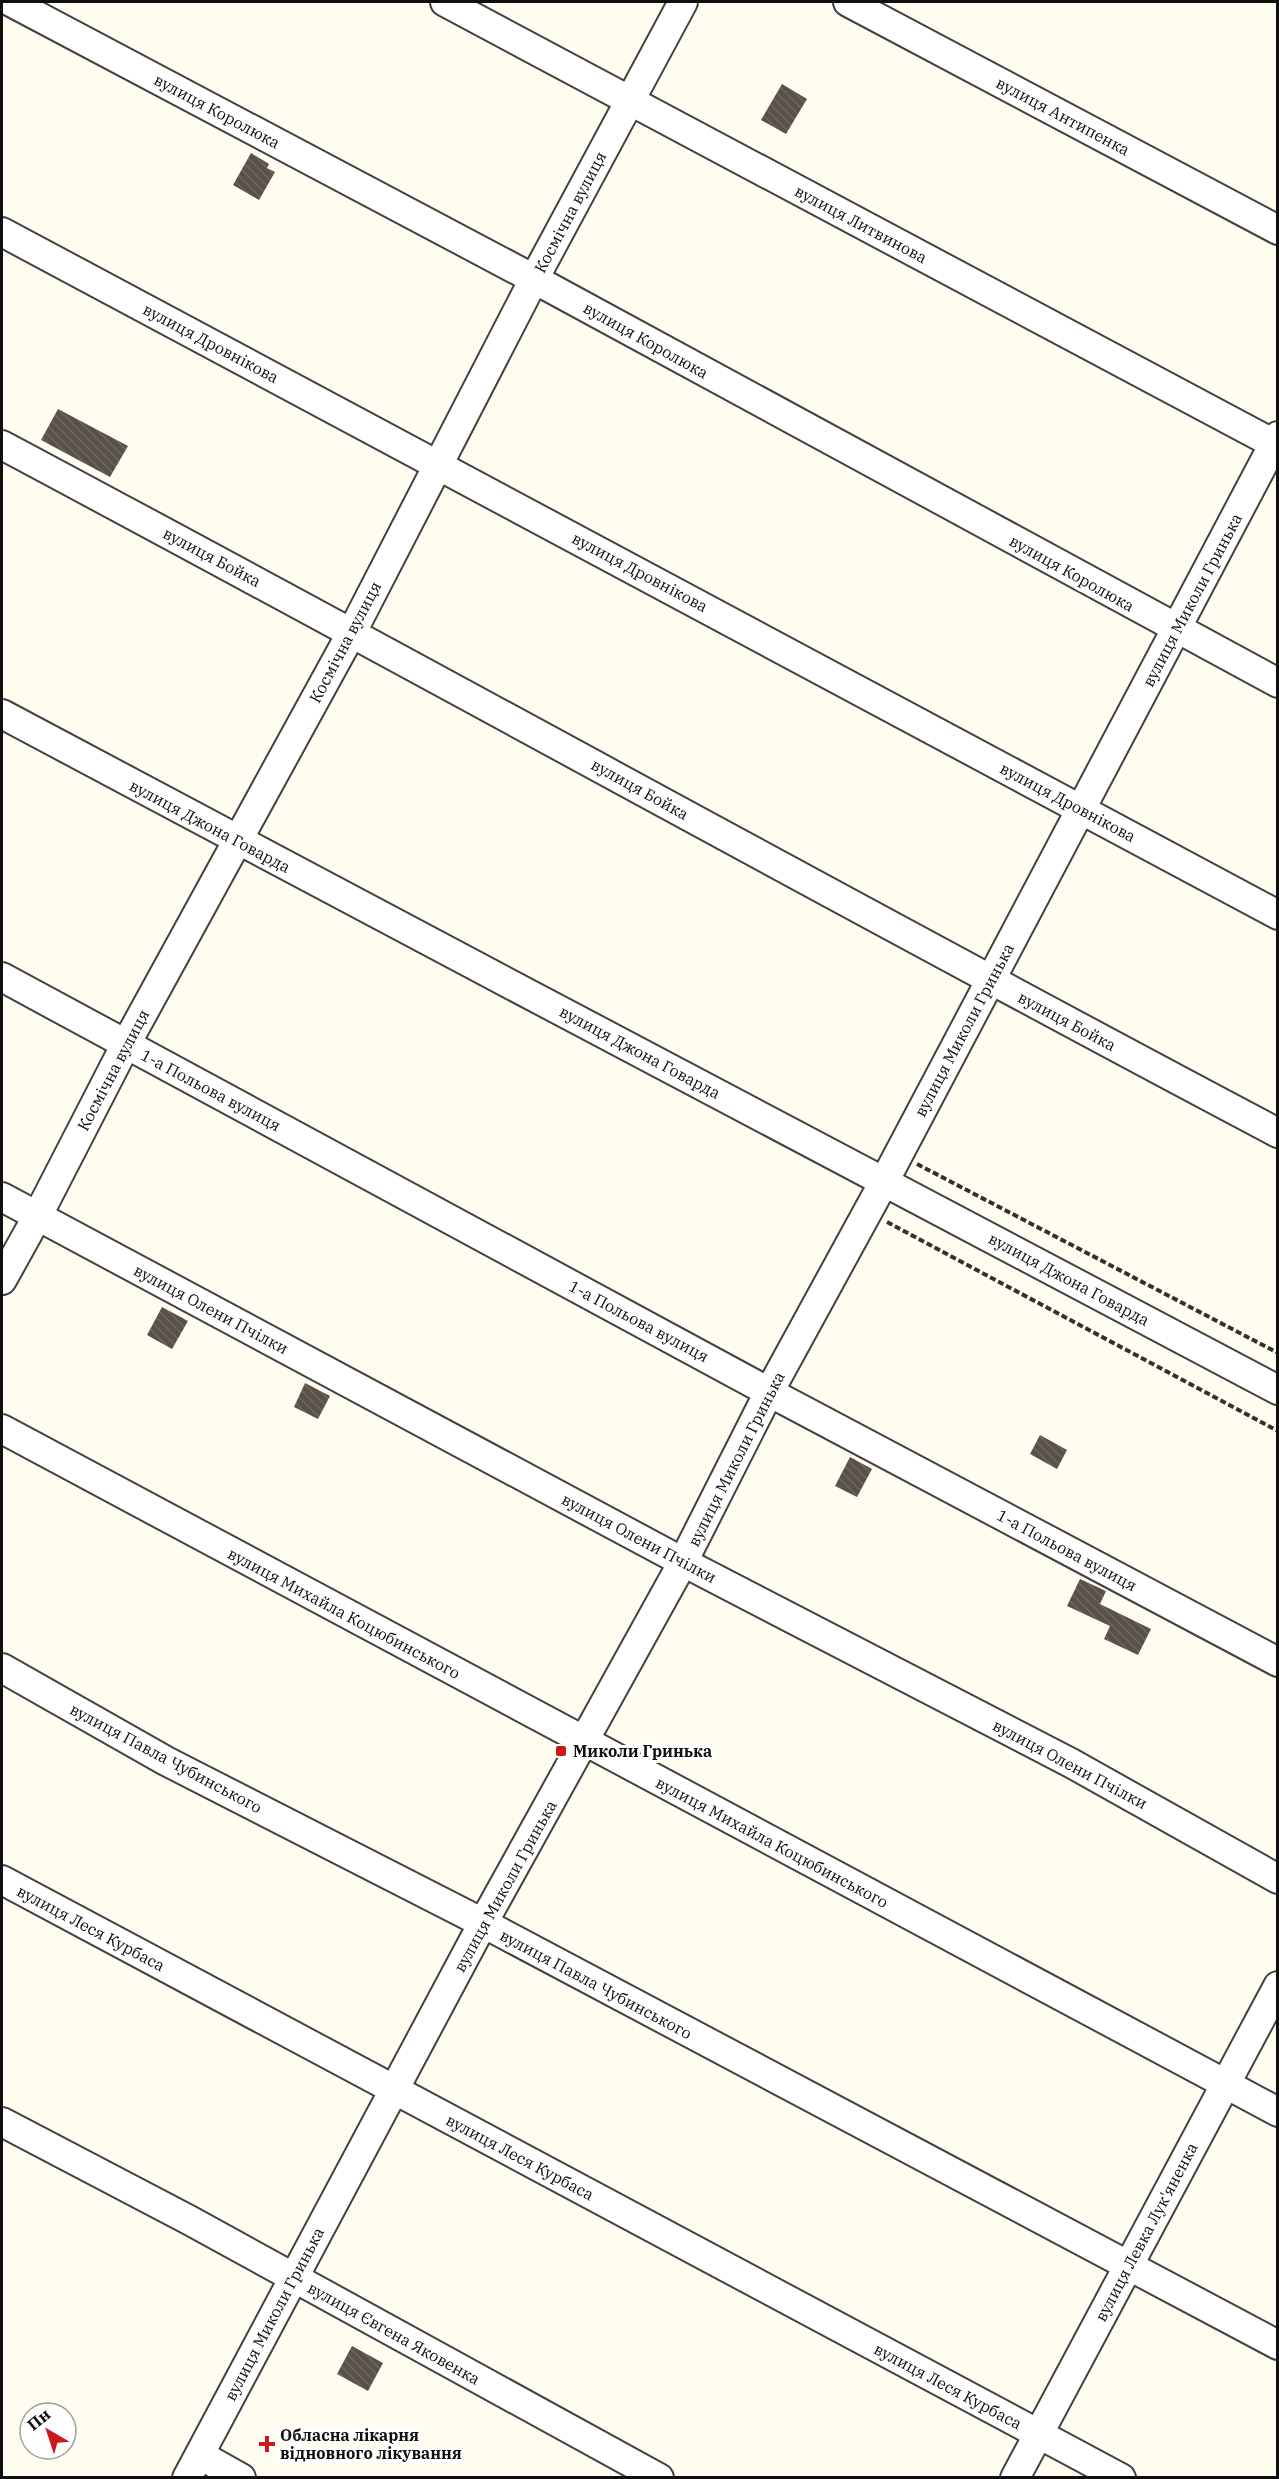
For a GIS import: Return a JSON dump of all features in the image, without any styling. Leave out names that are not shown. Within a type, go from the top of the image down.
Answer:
[{"type":"street","name":"вулиця Королюка","points":[[11,2],[534,279],[1176,630],[1278,683]]},
{"type":"street","name":"вулиця Литвинова","points":[[445,2],[1276,442]]},
{"type":"street","name":"Космічна вулиця","points":[[2,1280],[126,1044],[352,632],[534,279],[683,2]]},
{"type":"street","name":"вулиця Антипенка","points":[[848,2],[1278,230]]},
{"type":"street","name":"вулиця Дровнікова","points":[[2,232],[1278,915]]},
{"type":"street","name":"вулиця Миколи Гринька","points":[[193,2466],[483,1923],[683,1562],[769,1392],[885,1180],[1276,442]]},
{"type":"street","name":"вулиця Бойка","points":[[2,445],[352,632],[989,980],[1278,1132]]},
{"type":"street","name":"вулиця Джона Говарда","points":[[2,714],[236,841],[885,1180],[1278,1390]]},
{"type":"street","name":"1-а Польова вулиця","points":[[2,977],[769,1392],[1278,1662]]},
{"type":"street","name":"вулиця Олени Пчілки","points":[[2,1197],[683,1562],[1071,1763],[1278,1879]]},
{"type":"street","name":"вулиця Михайла Коцюбинського","points":[[2,1429],[1278,2112]]},
{"type":"street","name":"вулиця Павла Чубинського","points":[[2,1668],[166,1761],[483,1923],[1278,2345]]},
{"type":"street","name":"вулиця Леся Курбаса","points":[[2,1880],[1120,2478]]},
{"type":"street","name":"вулиця Левка Лук'яненка","points":[[1015,2478],[1278,1986]]},
{"type":"street","name":"вулиця Євгена Яковенка","points":[[2,2122],[292,2277],[659,2478]]},
{"type":"street","points":[[193,2466],[241,2478]]},
{"type":"path","points":[[898,1154],[1278,1353]]},
{"type":"path","points":[[867,1212],[1278,1431]]},
{"type":"building","points":[[782,84],[807,99],[786,134],[761,120]]},
{"type":"building","points":[[251,153],[269,164],[267,168],[275,172],[259,200],[233,185]]},
{"type":"building","points":[[58,409],[128,446],[110,477],[41,440]]},
{"type":"building","points":[[162,1307],[188,1321],[172,1349],[147,1335]]},
{"type":"building","points":[[305,1383],[330,1396],[318,1419],[294,1407]]},
{"type":"building","points":[[1040,1435],[1067,1450],[1057,1469],[1030,1454]]},
{"type":"building","points":[[850,1457],[872,1469],[857,1497],[835,1486]]},
{"type":"building","points":[[1080,1579],[1106,1591],[1100,1604],[1151,1629],[1138,1655],[1104,1639],[1110,1626],[1067,1606]]},
{"type":"building","points":[[352,2346],[383,2363],[368,2391],[337,2374]]},
{"type":"place","name":"Миколи Гринька","points":[[561,1751]]},
{"type":"place","name":"Обласна лікарня відновного лікування","points":[[267,2444]]}]
